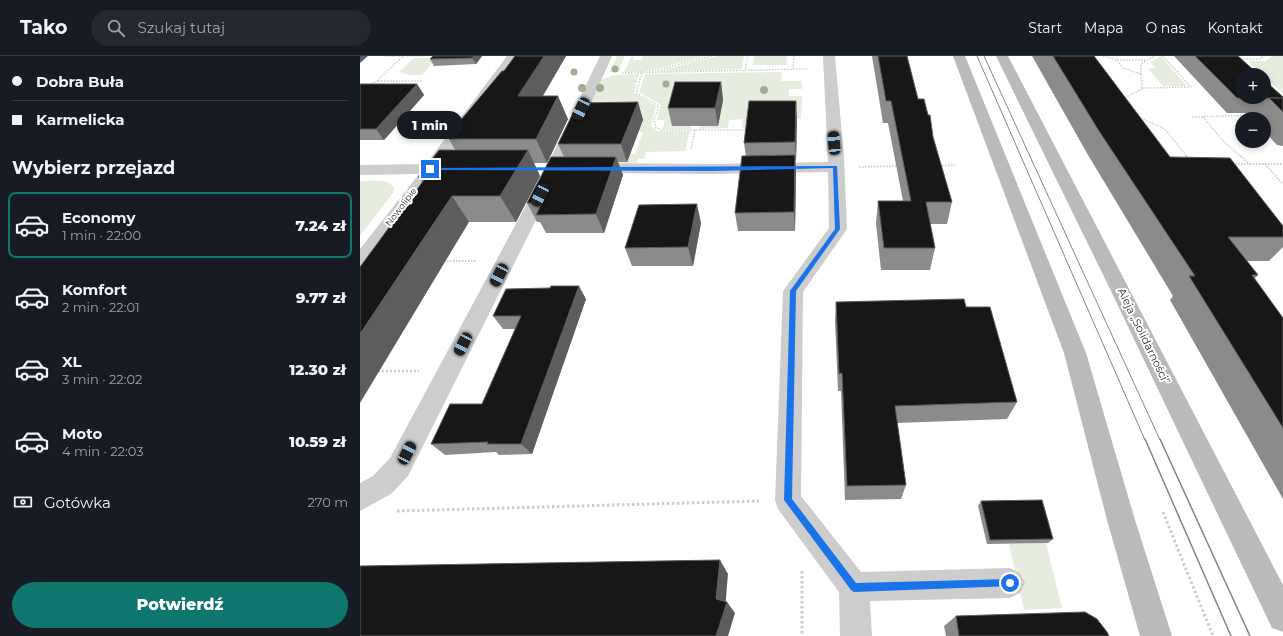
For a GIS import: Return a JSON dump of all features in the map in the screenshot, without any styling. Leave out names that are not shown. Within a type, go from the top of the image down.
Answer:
[{"type":"main road","points":[[959,56],[1075,353],[1121,520],[1156,636]]},
{"type":"main road","name":"Aleja „Solidarności”","points":[[1002,56],[1283,617]]},
{"type":"street","name":"Nowolipie","points":[[360,262],[513,56]]},
{"type":"street","points":[[360,498],[382,485],[400,467],[560,168],[597,74],[606,56]]},
{"type":"street","points":[[829,62],[838,229],[793,291],[788,500],[854,587],[856,636]]},
{"type":"street","points":[[560,168],[713,169],[835,167]]},
{"type":"street","points":[[360,170],[469,169]]},
{"type":"street","points":[[854,587],[1010,583]]},
{"type":"path","points":[[382,56],[424,56]]},
{"type":"path","points":[[365,89],[377,81],[403,56]]},
{"type":"path","points":[[644,73],[712,56]]},
{"type":"path","points":[[745,71],[748,56]]},
{"type":"path","points":[[792,69],[794,56]]},
{"type":"path","points":[[1103,56],[1116,60],[1149,60]]},
{"type":"path","points":[[1142,88],[1141,64],[1155,56]]},
{"type":"path","points":[[1117,101],[1142,88],[1191,87],[1163,56]]},
{"type":"path","points":[[1241,59],[1260,59],[1264,56]]},
{"type":"path","points":[[1116,60],[1123,68],[1141,74]]},
{"type":"path","points":[[597,74],[792,69],[829,62]]},
{"type":"path","points":[[644,73],[636,92],[659,106],[654,120],[656,128],[662,130],[748,129],[747,136]]},
{"type":"path","points":[[377,81],[422,81]]},
{"type":"path","points":[[1203,116],[1224,142],[1250,164]]},
{"type":"path","points":[[1192,117],[1235,116]]},
{"type":"path","points":[[1137,117],[1165,129],[1192,164]]},
{"type":"path","points":[[690,153],[695,130]]},
{"type":"path","points":[[1226,164],[1283,164]]},
{"type":"path","points":[[1234,164],[1238,170]]},
{"type":"path","points":[[1265,164],[1283,184]]},
{"type":"path","points":[[935,166],[955,165]]},
{"type":"path","points":[[835,167],[897,166]]},
{"type":"path","points":[[441,261],[459,261]]},
{"type":"path","points":[[374,371],[399,371]]},
{"type":"path","points":[[389,512],[418,509],[788,500]]},
{"type":"path","points":[[1163,512],[1213,636]]},
{"type":"path","points":[[802,566],[802,636]]},
{"type":"green space","points":[[617,56],[625,56],[618,72],[609,72]]},
{"type":"green space","points":[[643,56],[706,56],[644,72],[624,72],[631,57],[634,57],[633,60],[641,60]]},
{"type":"green space","points":[[717,56],[744,56],[742,69],[655,72]]},
{"type":"green space","points":[[754,56],[787,56],[786,65],[753,65]]},
{"type":"green space","points":[[1161,56],[1187,86],[1163,86],[1148,69],[1155,68],[1150,62]]},
{"type":"green space","points":[[1272,56],[1283,56],[1283,93],[1271,82],[1271,68],[1256,68],[1248,61],[1266,61]]},
{"type":"green space","points":[[414,58],[437,58],[422,75],[409,75],[399,72]]},
{"type":"green space","points":[[782,72],[781,81],[802,81],[802,89],[789,89],[789,96],[802,96],[801,119],[751,119],[750,127],[742,128],[743,119],[729,120],[728,128],[699,129],[700,126],[718,126],[723,100],[680,100],[672,126],[691,126],[691,129],[662,129],[665,120],[657,120],[661,105],[639,92],[645,74]]},
{"type":"green space","points":[[639,74],[634,93],[656,106],[651,126],[657,131],[690,131],[685,151],[646,152],[644,159],[638,159],[637,163],[608,164],[613,154],[635,154],[643,133],[639,132],[643,121],[565,163],[600,80],[615,75]]},
{"type":"green space","points":[[360,181],[383,181],[394,188],[393,193],[360,236]]},
{"type":"green space","points":[[1046,543],[1062,608],[1024,610],[1009,544]]},
{"type":"building","points":[[433,56],[474,56],[472,58],[430,59]]},
{"type":"building","points":[[515,56],[544,56],[518,96],[558,96],[536,139],[449,139],[462,121],[460,121],[502,71],[504,71]]},
{"type":"building","points":[[878,56],[907,56],[918,99],[924,99],[928,115],[930,115],[933,137],[952,202],[926,202],[935,248],[884,248],[878,201],[911,201],[891,101],[886,101]]},
{"type":"building","points":[[1053,56],[1094,56],[1170,157],[1230,158],[1283,226],[1283,237],[1228,237],[1258,275],[1252,275],[1283,318],[1283,428],[1189,276],[1195,276],[1099,131]]},
{"type":"building","points":[[1195,56],[1238,56],[1251,68],[1235,68],[1235,96]]},
{"type":"building","points":[[675,82],[721,82],[715,108],[668,108]]},
{"type":"building","points":[[360,84],[417,84],[376,129],[360,129]]},
{"type":"building","points":[[1271,86],[1283,97],[1271,98]]},
{"type":"building","points":[[1271,98],[1283,98],[1283,112],[1271,100]]},
{"type":"building","points":[[749,101],[796,101],[795,142],[744,143]]},
{"type":"building","points":[[638,102],[621,144],[558,144],[578,103]]},
{"type":"building","points":[[439,150],[528,150],[500,196],[452,196],[360,334],[360,267],[426,177],[418,177]]},
{"type":"building","points":[[795,155],[794,212],[735,213],[742,156]]},
{"type":"building","points":[[551,157],[616,157],[596,214],[536,215],[542,203],[527,203]]},
{"type":"building","points":[[697,204],[688,247],[625,248],[639,205]]},
{"type":"building","points":[[551,286],[579,286],[521,444],[487,444],[488,442],[431,444],[450,404],[482,404],[521,316],[493,316],[506,289],[550,288]]},
{"type":"building","points":[[964,299],[966,307],[990,307],[1017,402],[895,406],[906,485],[847,486],[842,373],[839,374],[836,302]]},
{"type":"building","points":[[1042,500],[1053,539],[990,540],[981,501]]},
{"type":"building","points":[[720,560],[716,599],[727,602],[716,636],[360,636],[360,566]]},
{"type":"building","points":[[1085,612],[1097,619],[1109,636],[959,636],[956,616]]},
{"type":"tram line","points":[[977,56],[1145,440]]},
{"type":"tram line","points":[[984,56],[1160,440]]},
{"type":"tram line","points":[[1145,439],[1231,636]]},
{"type":"tram line","points":[[1160,439],[1250,636]]},
{"type":"route","points":[[430,169],[713,169],[835,167],[838,229],[793,291],[788,500],[854,587],[1010,583]]}]
